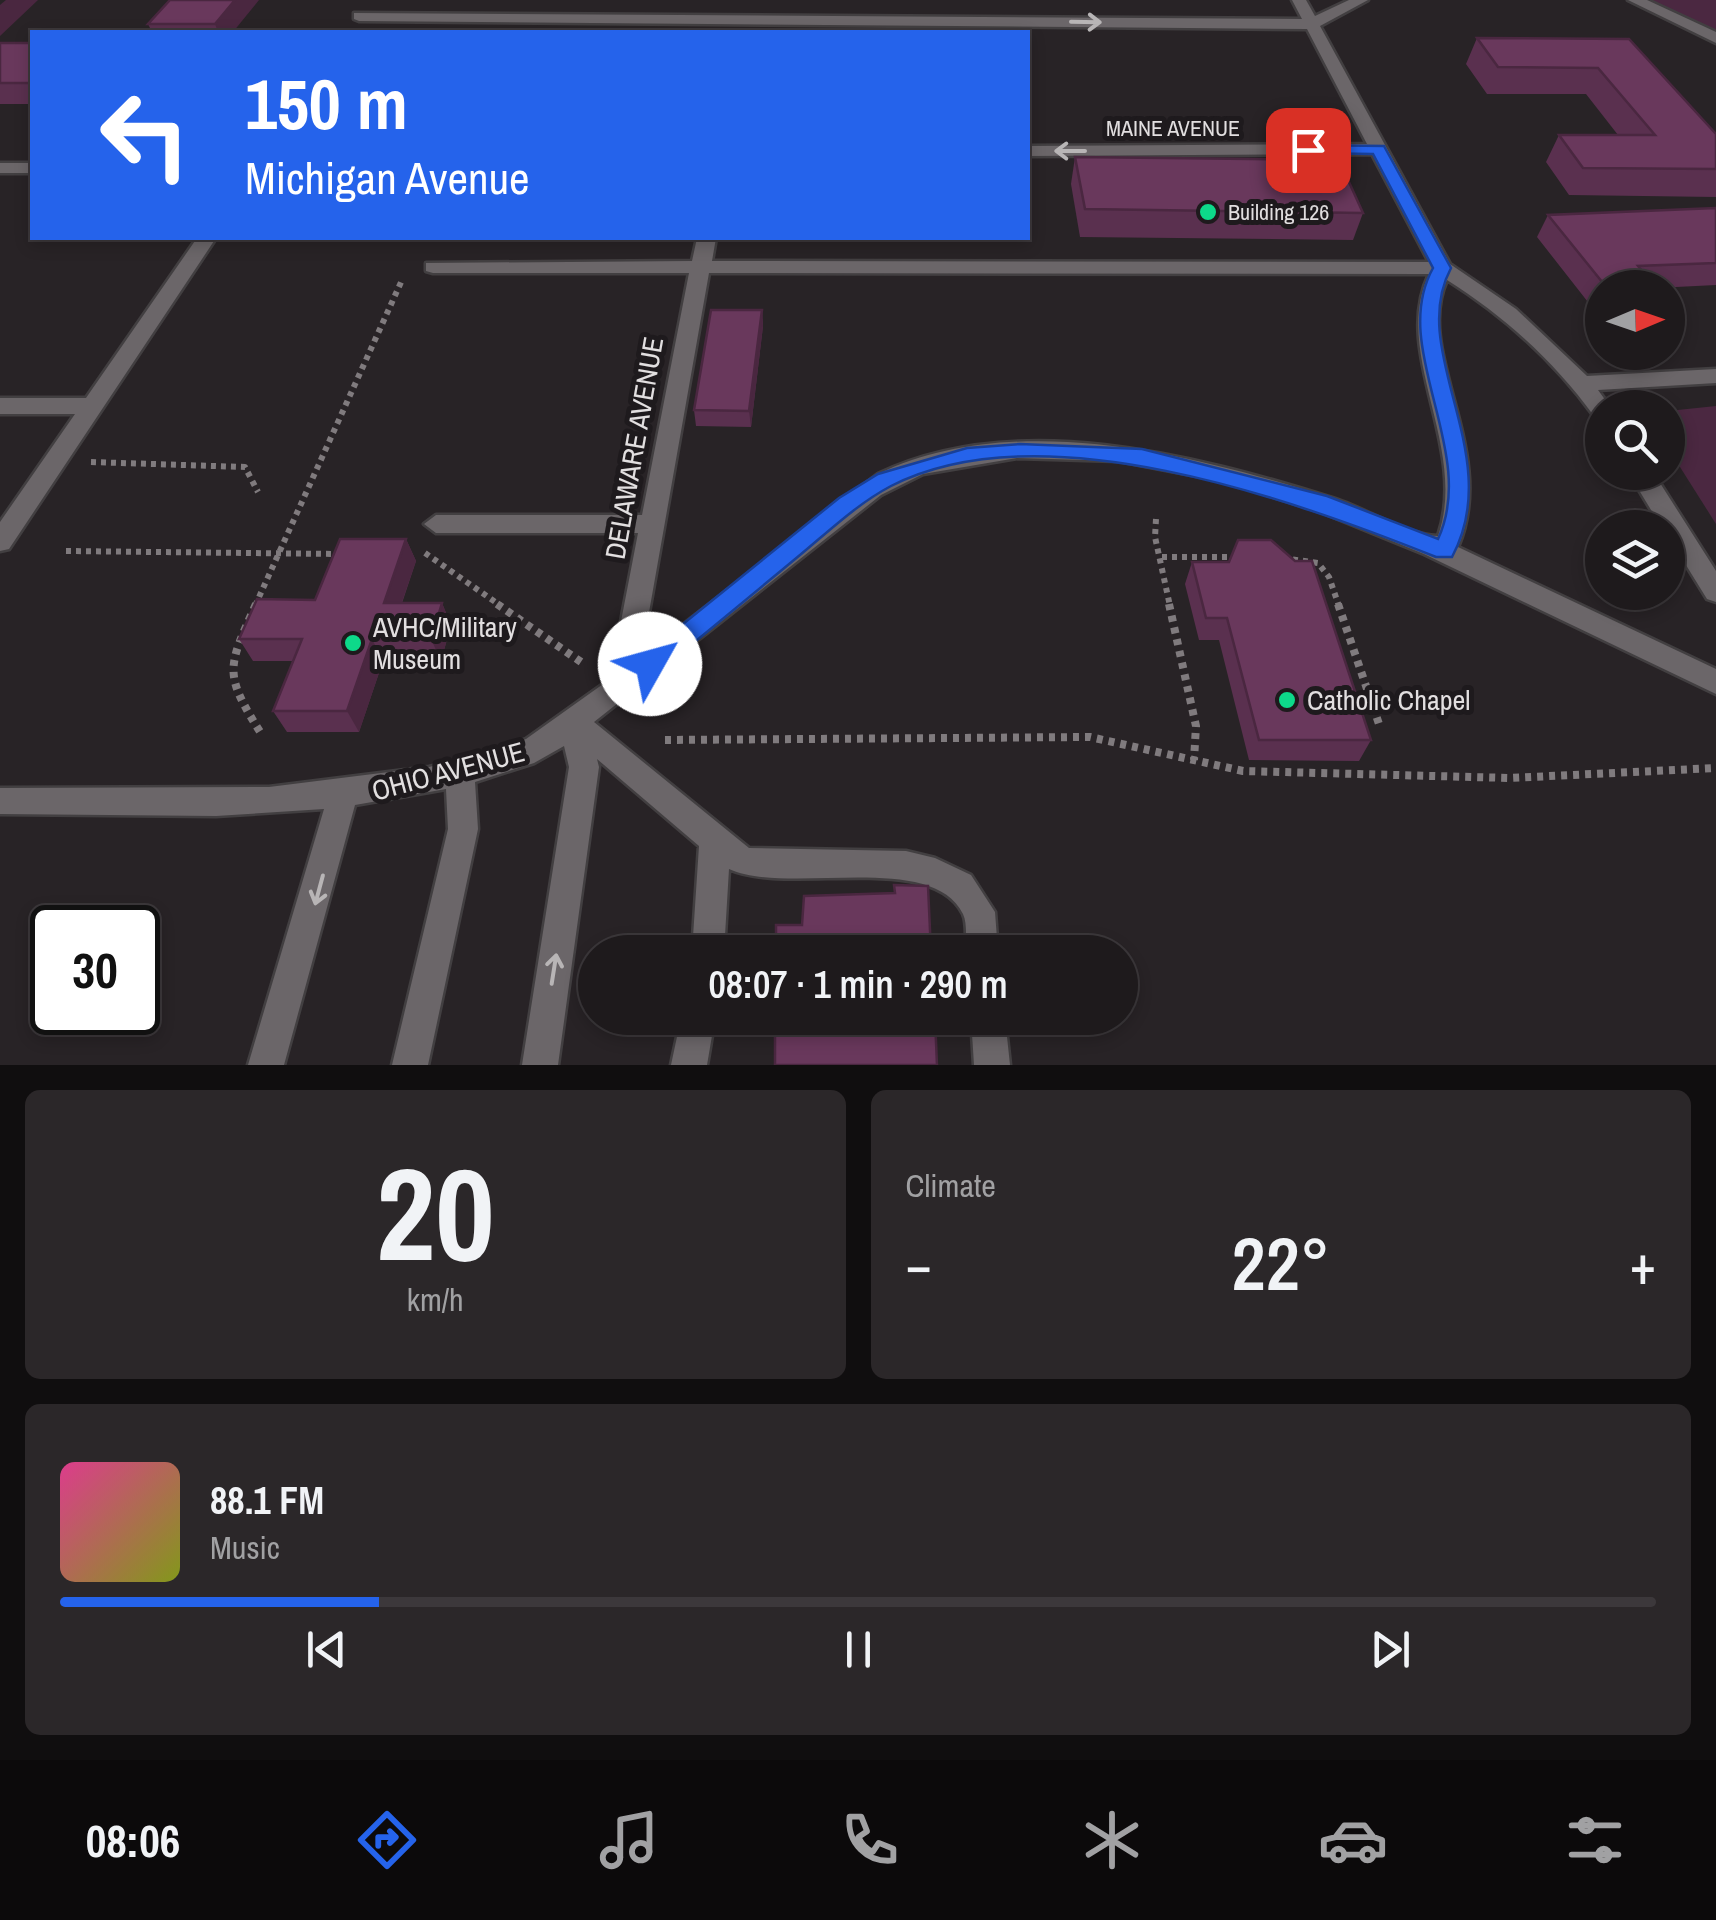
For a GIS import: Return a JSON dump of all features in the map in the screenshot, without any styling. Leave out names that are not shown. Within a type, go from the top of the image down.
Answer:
[{"type":"street","points":[[348,30],[370,0]]},
{"type":"street","points":[[1299,0],[1442,268],[1501,308],[1586,390]]},
{"type":"street","points":[[359,16],[778,26],[1312,24],[1362,0]]},
{"type":"street","points":[[1635,0],[1716,38]]},
{"type":"street","name":"MAINE AVENUE","points":[[1030,151],[1378,149]]},
{"type":"street","points":[[0,168],[30,168]]},
{"type":"street","points":[[0,542],[205,240]]},
{"type":"street","name":"DELAWARE AVENUE","points":[[650,664],[631,637],[697,268],[705,240]]},
{"type":"street","points":[[433,267],[1442,268]]},
{"type":"street","points":[[1442,268],[1429,291],[1428,320],[1456,450],[1460,490],[1454,530],[1444,551]]},
{"type":"street","points":[[1581,384],[1716,376]]},
{"type":"street","points":[[0,406],[92,406]]},
{"type":"street","name":"OHIO AVENUE","points":[[0,801],[268,804],[343,796],[460,774],[536,748],[650,664],[847,504],[886,480],[967,456],[1020,452],[1142,456],[1320,502],[1444,551],[1716,682]]},
{"type":"street","points":[[1651,490],[1716,592]]},
{"type":"street","points":[[436,524],[652,524]]},
{"type":"street","points":[[572,721],[743,861],[788,866],[911,865],[950,875],[978,908],[980,935]]},
{"type":"street","points":[[540,1065],[584,768],[572,721]]},
{"type":"street","points":[[410,1065],[463,829],[460,774]]},
{"type":"street","points":[[266,1065],[343,796]]},
{"type":"street","points":[[709,935],[716,840]]},
{"type":"street","points":[[689,1065],[695,1035]]},
{"type":"street","points":[[989,1035],[992,1065]]},
{"type":"path","points":[[262,735],[233,689],[233,655],[402,280]]},
{"type":"path","points":[[120,462],[245,467],[258,492]]},
{"type":"path","points":[[1156,519],[1155,537],[1196,726],[1194,760]]},
{"type":"path","points":[[66,551],[356,554]]},
{"type":"path","points":[[426,553],[584,664]]},
{"type":"path","points":[[1162,558],[1248,557]]},
{"type":"path","points":[[1266,558],[1318,563],[1329,577],[1380,726]]},
{"type":"path","points":[[665,740],[1090,737],[1242,771],[1510,778],[1716,768]]},
{"type":"shaded area","points":[[1644,0],[1716,0],[1716,35]]},
{"type":"shaded area","points":[[1716,406],[1716,524],[1685,475],[1685,409]]},
{"type":"building","points":[[170,0],[235,0],[215,24],[148,24]]},
{"type":"building","points":[[1477,38],[1629,39],[1716,134],[1716,169],[1583,168],[1559,135],[1655,135],[1598,68],[1498,67]]},
{"type":"building","points":[[0,43],[30,43],[30,83],[0,83]]},
{"type":"building","points":[[1075,157],[1339,160],[1363,213],[1085,209]]},
{"type":"building","points":[[1716,208],[1716,263],[1592,270],[1548,215]]},
{"type":"building","points":[[711,310],[762,310],[749,411],[694,410]]},
{"type":"building","name":"AVHC/Military Museum","points":[[340,539],[406,539],[384,603],[442,603],[431,639],[372,639],[347,711],[273,711],[302,639],[239,639],[257,599],[315,600]]},
{"type":"building","name":"Catholic Chapel","points":[[1238,540],[1271,540],[1295,561],[1312,561],[1371,740],[1259,740],[1227,618],[1206,618],[1192,562],[1229,562]]},
{"type":"building","points":[[894,885],[928,886],[930,935],[776,935],[776,925],[802,925],[804,896],[895,893]]},
{"type":"building","points":[[775,1035],[936,1035],[937,1065],[775,1065]]},
{"type":"place","name":"Building 126","points":[[1208,212]]},
{"type":"place","name":"AVHC/Military Museum","points":[[353,643]]},
{"type":"place","name":"Catholic Chapel","points":[[1287,700]]},
{"type":"route","points":[[650,664],[814,535],[847,504],[886,480],[919,466],[967,456],[1020,452],[1142,456],[1216,472],[1320,502],[1444,551],[1454,530],[1460,490],[1456,450],[1428,320],[1429,291],[1442,268],[1378,149],[1308,150]]}]
